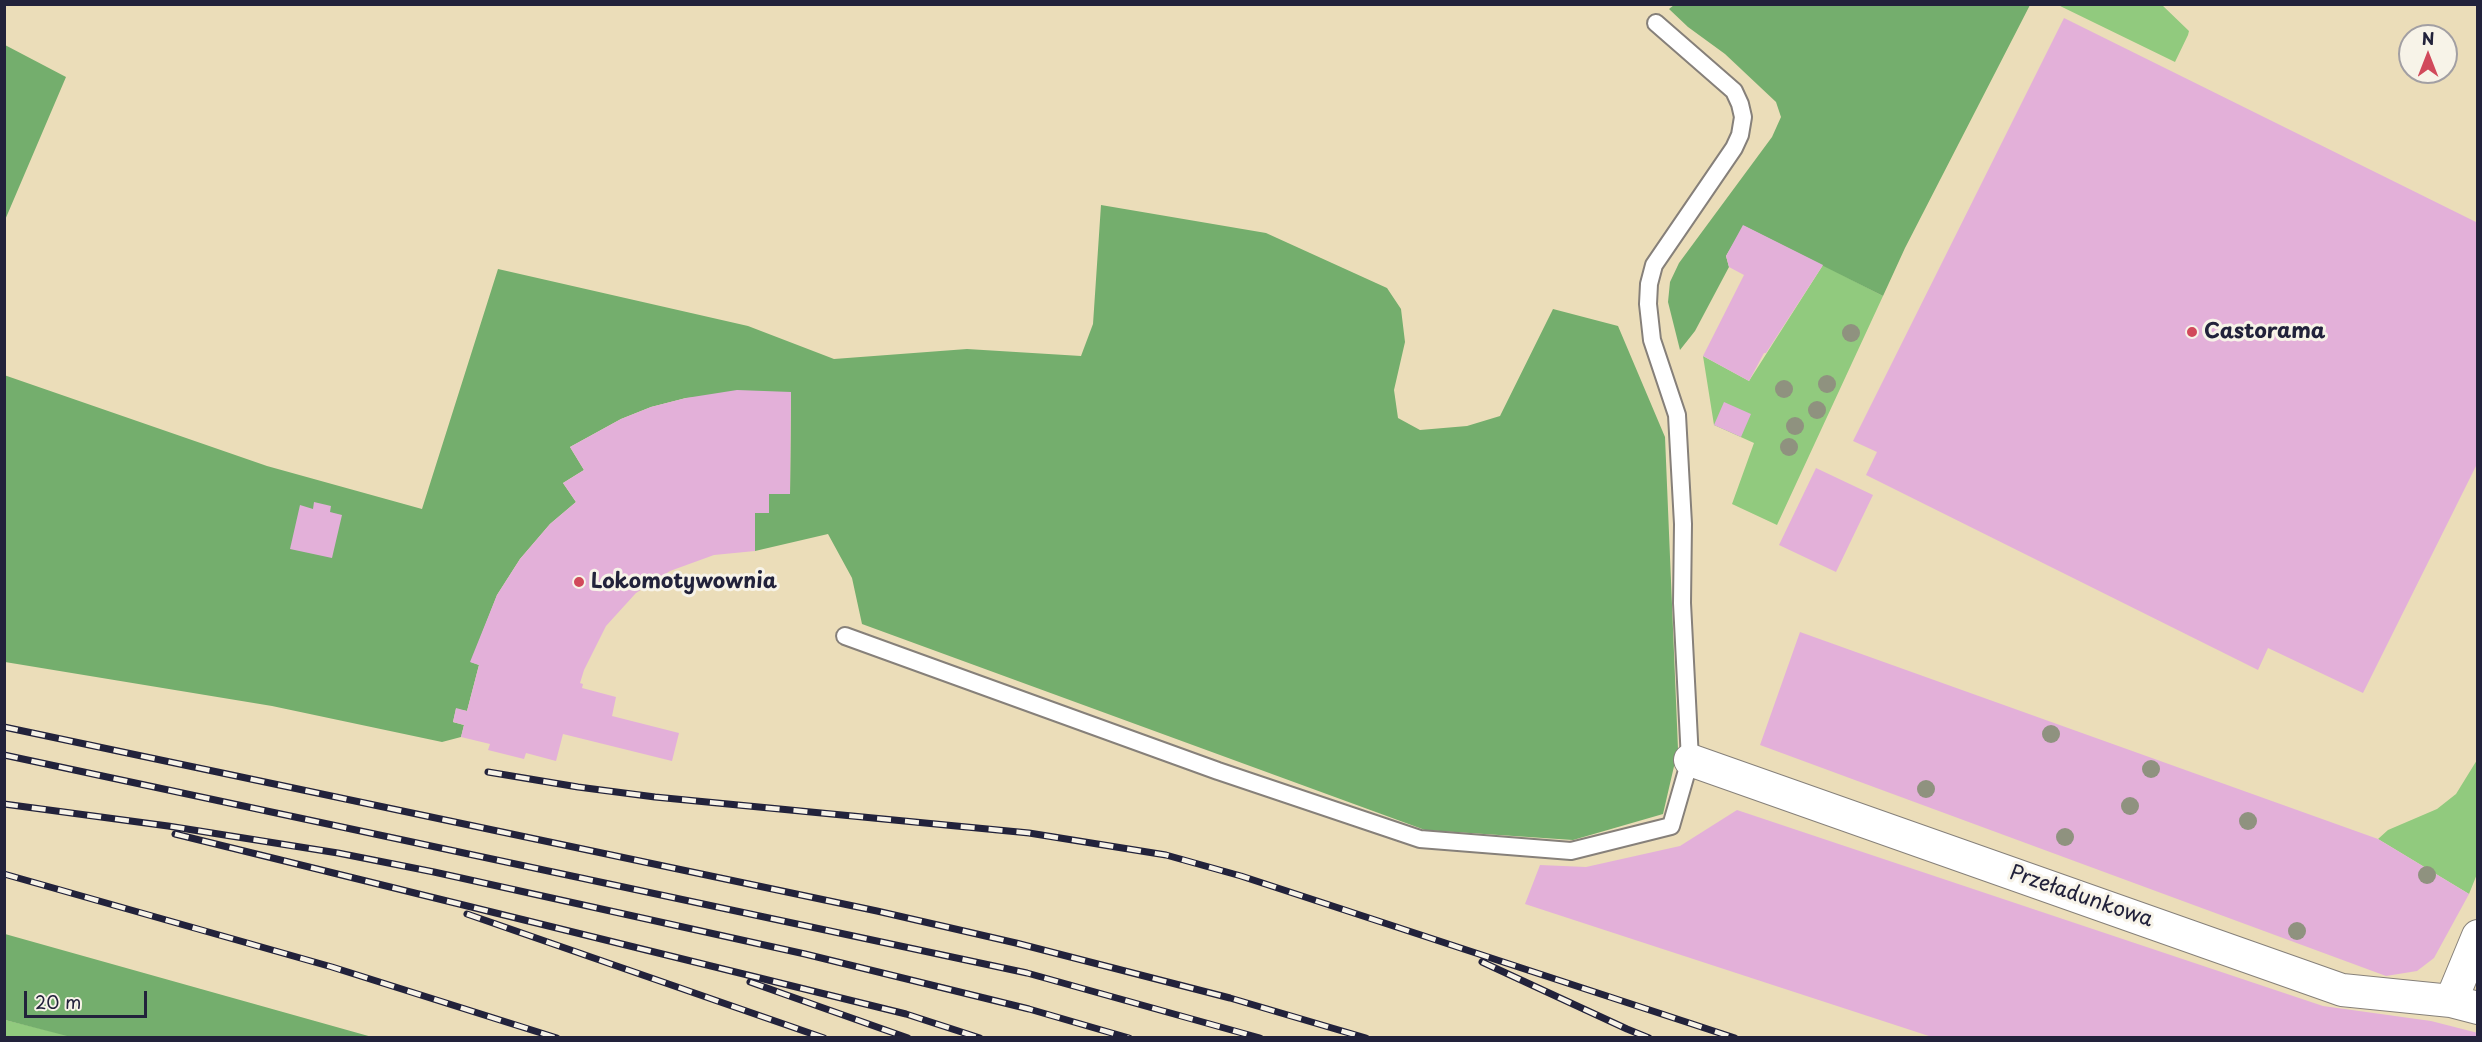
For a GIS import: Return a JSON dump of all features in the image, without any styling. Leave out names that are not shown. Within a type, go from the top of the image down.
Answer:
[{"type":"street","name":"Przeładunkowa","points":[[1690,760],[2342,990],[2464,1005]]},
{"type":"street","points":[[2464,1005],[2478,936]]},
{"type":"lane","points":[[845,636],[1218,771],[1420,839],[1571,851],[1671,826],[1690,760],[1682,603],[1683,524],[1677,415],[1652,339],[1648,304],[1649,284],[1653,265],[1734,148],[1740,135],[1743,117],[1734,91],[1656,23]]},
{"type":"green space","points":[[1674,5],[2030,5],[1905,248],[1883,296],[1744,226],[1726,256],[1729,267],[1695,331],[1680,350],[1668,302],[1670,282],[1679,263],[1772,137],[1781,117],[1776,102],[1725,54],[1688,27],[1669,9]]},
{"type":"green space","points":[[2058,5],[2162,5],[2189,31],[2175,62]]},
{"type":"green space","points":[[5,45],[66,77],[5,220]]},
{"type":"green space","points":[[1101,205],[1266,233],[1387,288],[1401,309],[1405,342],[1394,390],[1398,418],[1420,430],[1467,426],[1500,416],[1553,309],[1618,326],[1665,437],[1678,749],[1663,814],[1573,840],[1425,830],[862,624],[852,578],[828,534],[755,551],[755,513],[769,513],[769,494],[790,494],[791,392],[686,398],[651,407],[621,419],[570,447],[584,470],[563,483],[576,502],[550,524],[520,559],[497,595],[471,662],[479,665],[467,711],[456,709],[453,722],[464,725],[461,737],[442,742],[272,706],[5,662],[4,375],[267,466],[422,509],[498,269],[748,326],[834,359],[967,349],[1081,356],[1093,324]]},
{"type":"green space","points":[[1823,265],[1883,296],[1777,525],[1732,504],[1754,443],[1714,425],[1703,356],[1749,381]]},
{"type":"green space","points":[[2477,760],[2477,874],[2469,894],[2378,839],[2388,830],[2437,809],[2456,794]]},
{"type":"green space","points":[[4,934],[372,1037],[75,1038],[5,1020]]},
{"type":"green space","points":[[5,1020],[75,1037],[5,1037]]},
{"type":"building","name":"Castorama","points":[[2064,18],[2478,223],[2478,462],[2363,693],[2268,648],[2258,670],[1866,475],[1877,452],[1853,441]]},
{"type":"building","points":[[1743,225],[1823,265],[1764,353],[1749,381],[1703,356],[1744,275],[1729,267],[1726,256]]},
{"type":"building","name":"Lokomotywownia","points":[[737,390],[791,392],[790,494],[769,494],[769,513],[755,513],[755,551],[714,555],[670,571],[636,593],[606,626],[580,683],[583,684],[582,688],[616,697],[612,716],[679,733],[672,761],[563,734],[556,761],[526,753],[524,759],[488,750],[490,744],[461,737],[464,725],[453,722],[456,708],[467,711],[479,665],[470,662],[497,595],[520,559],[550,524],[576,502],[563,483],[584,470],[570,447],[621,419],[651,407],[686,398]]},
{"type":"building","points":[[1724,402],[1751,414],[1741,437],[1714,425]]},
{"type":"building","points":[[1816,468],[1873,495],[1836,572],[1779,545]]},
{"type":"building","points":[[314,502],[331,506],[330,512],[342,515],[332,558],[290,549],[300,505],[313,509]]},
{"type":"building","points":[[1800,632],[2378,839],[2469,894],[2434,958],[2417,971],[2386,976],[1760,745]]},
{"type":"building","points":[[1737,810],[2323,1006],[2431,1021],[2478,1033],[2478,1038],[1935,1038],[1525,904],[1540,865],[1586,867],[1680,846]]},
{"type":"railway","points":[[4,727],[877,911],[1016,943],[1230,998],[1366,1038]]},
{"type":"railway","points":[[4,755],[1027,973],[1260,1038]]},
{"type":"railway","points":[[488,772],[655,797],[1029,833],[1166,855],[1241,876],[1735,1038]]},
{"type":"railway","points":[[4,804],[168,826],[338,853],[434,872],[805,954],[1029,1009],[1129,1038]]},
{"type":"railway","points":[[175,834],[906,1014],[980,1038]]},
{"type":"railway","points":[[4,874],[332,967],[557,1038]]},
{"type":"railway","points":[[467,914],[824,1038]]},
{"type":"railway","points":[[1482,962],[1649,1038]]},
{"type":"railway","points":[[750,982],[908,1038]]},
{"type":"place","name":"Castorama","points":[[2192,332]]},
{"type":"place","name":"Lokomotywownia","points":[[579,582]]}]
